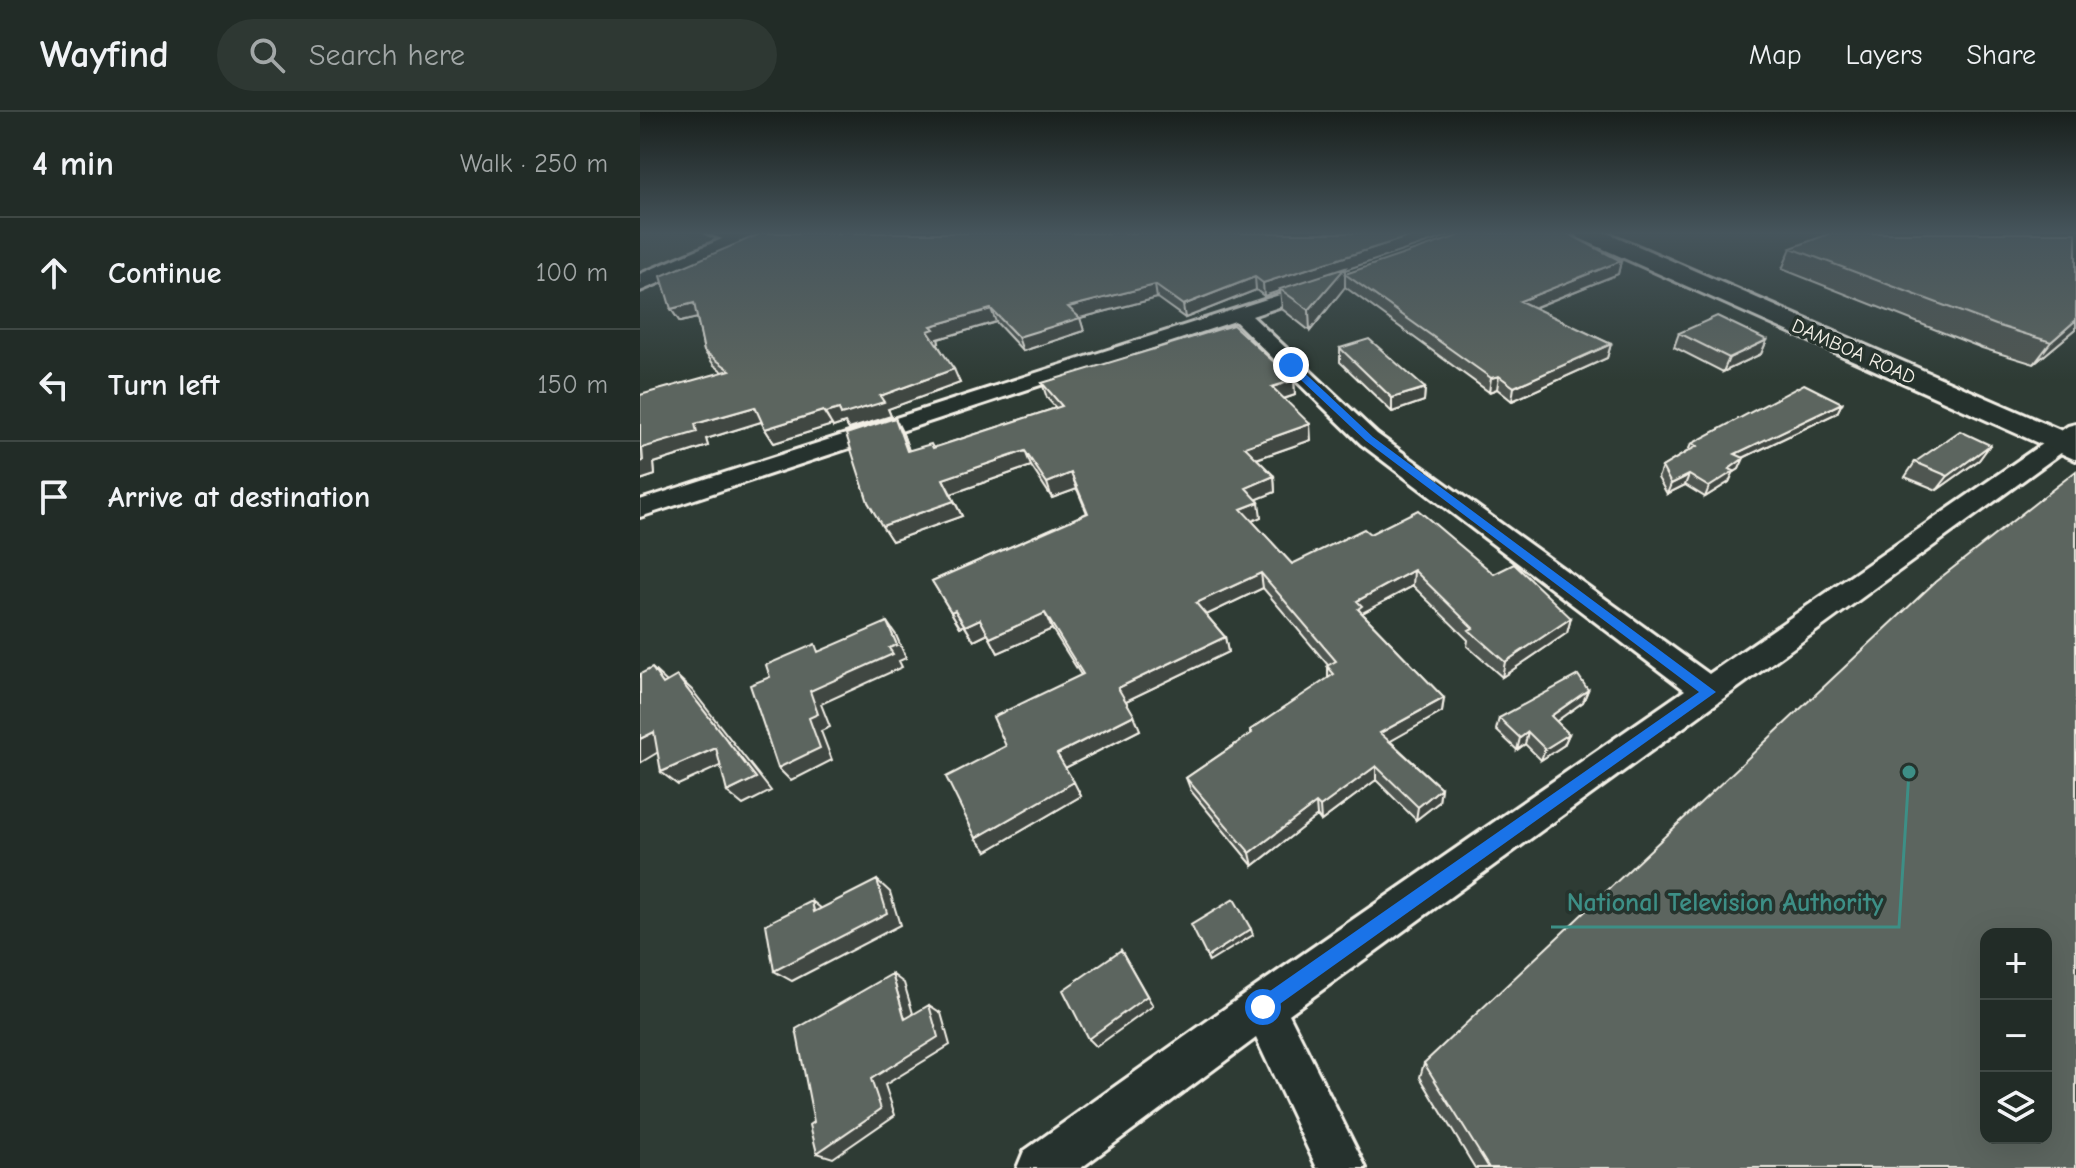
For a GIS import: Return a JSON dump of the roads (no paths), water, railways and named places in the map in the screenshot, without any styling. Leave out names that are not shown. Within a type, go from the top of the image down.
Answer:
[{"type":"main road","name":"DAMBOA ROAD","points":[[1704,282],[2072,438]]},
{"type":"main road","name":"DAMBOA ROAD","points":[[1730,282],[2072,438]]},
{"type":"street","points":[[640,509],[1337,282]]},
{"type":"street","points":[[1239,314],[1369,439],[1710,692]]},
{"type":"street","points":[[1041,1168],[1263,1007],[2072,438]]},
{"type":"street","points":[[1263,1007],[1342,1168]]},
{"type":"place","name":"National Television Authority","points":[[1909,772]]}]
